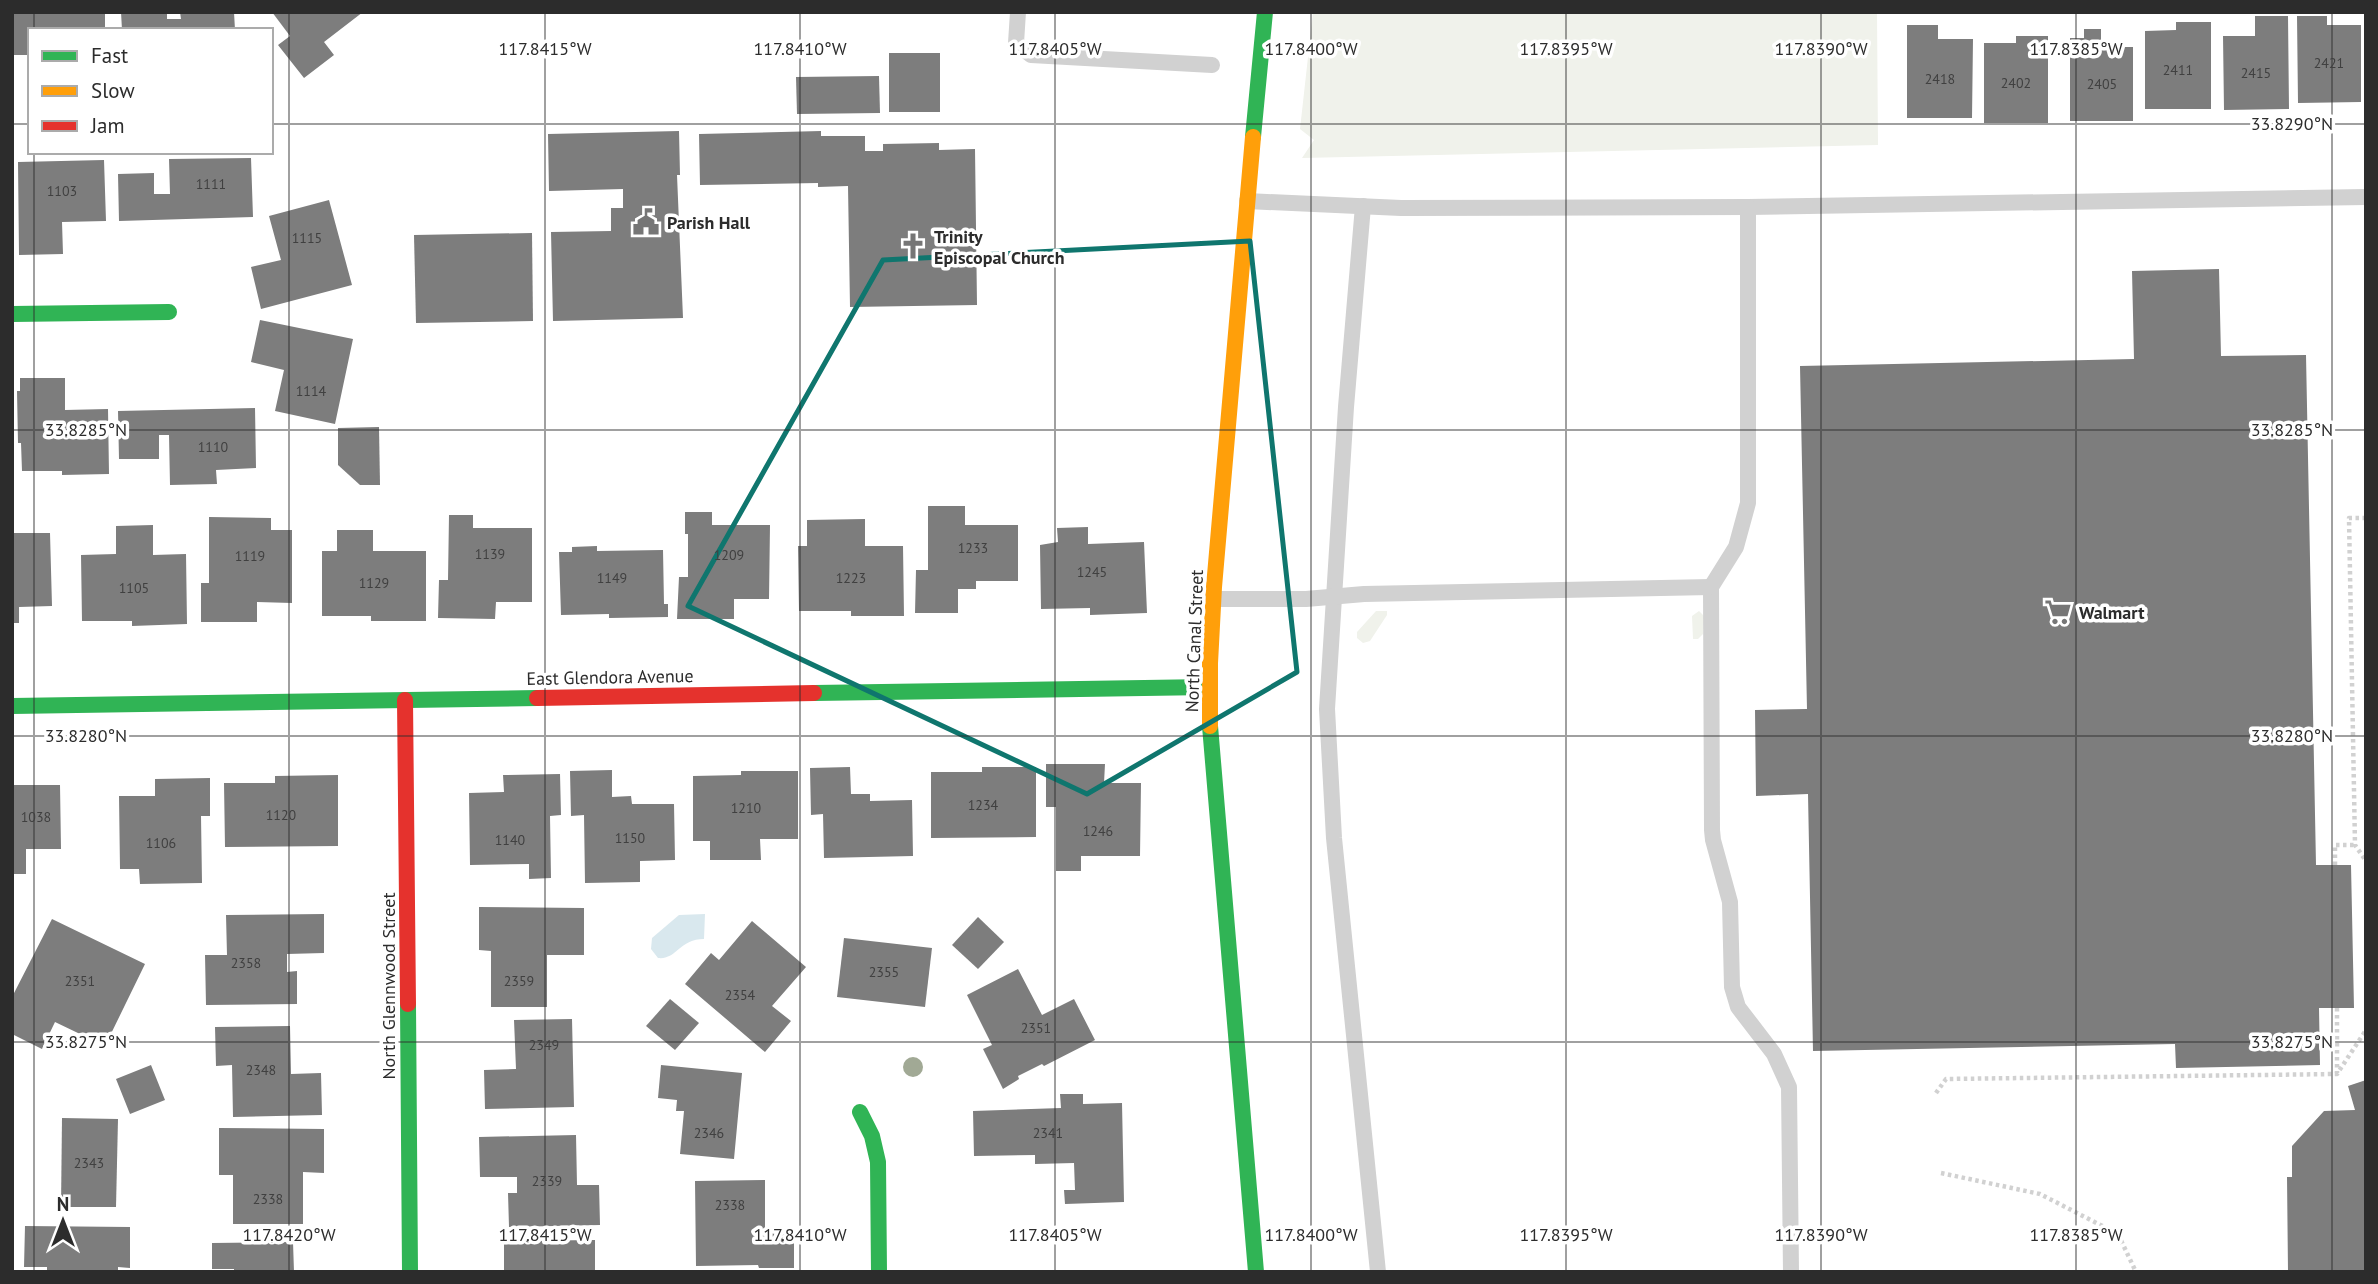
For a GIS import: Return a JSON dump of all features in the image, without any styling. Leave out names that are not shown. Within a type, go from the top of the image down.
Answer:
[{"type":"street","name":"North Canal Street","points":[[1256,1272],[1208,687],[1212,599],[1265,12]]},
{"type":"street","points":[[12,314],[169,312]]},
{"type":"street","name":"East Glendora Avenue","points":[[12,706],[1208,687]]},
{"type":"street","name":"North Glennwood Street","points":[[405,699],[410,1272]]},
{"type":"street","points":[[860,1112],[872,1136],[878,1162],[879,1272]]},
{"type":"lane","points":[[1018,12],[1016,43],[1031,55],[1212,65]]},
{"type":"lane","points":[[1247,201],[1363,206],[1748,207],[2366,197]]},
{"type":"lane","points":[[1363,206],[1346,407],[1327,709],[1329,764],[1378,1272]]},
{"type":"lane","points":[[1748,207],[1748,503],[1736,547],[1711,587],[1713,840],[1728,890],[1734,999],[1774,1054],[1789,1087],[1791,1272]]},
{"type":"lane","points":[[1212,599],[1306,599],[1334,596],[1711,587]]},
{"type":"path","points":[[2366,518],[2349,519],[2355,845],[2366,861]]},
{"type":"path","points":[[2335,865],[2335,845],[2355,845]]},
{"type":"path","points":[[2337,1008],[2337,1074]]},
{"type":"path","points":[[2337,1074],[2366,1030]]},
{"type":"path","points":[[1936,1093],[1946,1079],[2337,1074]]},
{"type":"path","points":[[1941,1173],[2040,1194],[2118,1234],[2136,1272]]},
{"type":"highlighted area","points":[[1250,241],[1297,672],[1087,794],[688,606],[883,260]]},
{"type":"shaded area","points":[[1313,12],[1877,12],[1878,145],[1302,158],[1314,140],[1300,129]]},
{"type":"shaded area","points":[[1376,611],[1387,611],[1387,615],[1370,641],[1363,643],[1357,638],[1357,632]]},
{"type":"shaded area","points":[[1699,611],[1704,616],[1703,634],[1698,639],[1693,639],[1692,616]]},
{"type":"shaded area","points":[[705,914],[704,939],[689,942],[670,956],[658,958],[651,949],[652,938],[679,915]]},
{"type":"building","points":[[12,12],[105,12],[105,28],[28,28],[28,55],[12,55]]},
{"type":"building","points":[[121,12],[167,12],[167,19],[181,19],[180,12],[234,12],[235,28],[122,28]]},
{"type":"building","points":[[272,12],[363,12],[324,42],[334,55],[304,78],[278,45],[290,36]]},
{"type":"building","points":[[2255,16],[2288,16],[2289,109],[2224,110],[2223,36],[2255,36]]},
{"type":"building","points":[[2297,16],[2327,16],[2327,25],[2361,25],[2361,102],[2298,103]]},
{"type":"building","points":[[2176,22],[2211,22],[2211,109],[2145,109],[2145,31],[2176,30]]},
{"type":"building","points":[[1907,25],[1938,25],[1938,39],[1973,39],[1972,118],[1907,118]]},
{"type":"building","points":[[2084,29],[2101,29],[2101,47],[2133,47],[2133,121],[2070,121],[2070,38],[2084,38]]},
{"type":"building","points":[[2016,36],[2048,36],[2048,123],[1984,123],[1984,43],[2016,43]]},
{"type":"building","points":[[889,53],[940,53],[940,112],[889,112]]},
{"type":"building","points":[[879,76],[880,113],[797,114],[796,77]]},
{"type":"building","name":"Parish Hall","points":[[679,131],[680,175],[677,175],[683,318],[553,321],[551,232],[611,231],[611,208],[623,208],[623,189],[549,191],[548,134]]},
{"type":"building","name":"Trinity Episcopal Church","points":[[821,131],[821,136],[865,136],[865,151],[883,151],[883,144],[939,143],[939,150],[975,149],[977,305],[850,307],[848,186],[818,187],[818,183],[700,185],[699,134]]},
{"type":"building","points":[[251,158],[253,217],[119,221],[118,174],[154,173],[154,194],[170,194],[169,159]]},
{"type":"building","points":[[104,160],[106,221],[62,222],[63,254],[19,255],[18,162]]},
{"type":"building","points":[[329,200],[352,285],[261,309],[251,267],[281,260],[269,216]]},
{"type":"building","points":[[532,233],[533,321],[416,323],[414,235]]},
{"type":"building","name":"Walmart","points":[[2219,269],[2221,356],[2306,355],[2316,865],[2351,865],[2354,1008],[2319,1008],[2320,1065],[2176,1068],[2175,1044],[1813,1051],[1808,794],[1756,796],[1755,710],[1807,709],[1800,366],[2134,359],[2132,271]]},
{"type":"building","points":[[260,320],[353,339],[335,424],[275,411],[284,370],[251,362]]},
{"type":"building","points":[[20,378],[65,378],[65,410],[108,409],[109,474],[62,475],[62,471],[22,471],[21,443],[18,443],[17,391],[20,391]]},
{"type":"building","points":[[255,408],[256,468],[216,470],[217,484],[170,485],[169,435],[159,435],[159,459],[119,459],[118,411]]},
{"type":"building","points":[[379,427],[380,485],[360,485],[338,465],[338,428]]},
{"type":"building","points":[[928,506],[965,506],[965,525],[1018,525],[1018,581],[976,581],[976,589],[958,589],[958,613],[915,613],[916,570],[928,570]]},
{"type":"building","points":[[685,512],[712,512],[712,525],[770,525],[769,599],[734,599],[734,619],[677,619],[679,577],[688,577]]},
{"type":"building","points":[[449,515],[473,515],[473,528],[532,528],[532,602],[496,602],[495,619],[438,618],[439,580],[448,580]]},
{"type":"building","points":[[209,517],[271,518],[271,530],[292,530],[292,603],[257,602],[257,622],[201,622],[201,583],[209,583]]},
{"type":"building","points":[[865,519],[865,546],[903,546],[904,616],[851,616],[851,611],[799,611],[798,546],[807,546],[807,520]]},
{"type":"building","points":[[153,525],[153,555],[186,554],[187,624],[132,626],[132,621],[82,621],[81,555],[116,554],[116,526]]},
{"type":"building","points":[[1088,527],[1088,544],[1144,542],[1147,613],[1090,615],[1090,608],[1041,609],[1040,545],[1058,542],[1057,528]]},
{"type":"building","points":[[337,530],[373,530],[373,551],[426,551],[426,621],[371,621],[371,616],[322,616],[322,551],[337,551]]},
{"type":"building","points":[[12,533],[50,533],[52,606],[19,607],[19,623],[12,623]]},
{"type":"building","points":[[597,546],[597,551],[663,550],[664,604],[668,604],[668,617],[609,618],[609,614],[561,615],[559,552],[572,552],[572,547]]},
{"type":"building","points":[[1046,764],[1105,764],[1104,783],[1141,783],[1140,856],[1081,856],[1081,871],[1056,871],[1056,807],[1046,807]]},
{"type":"building","points":[[850,767],[851,794],[870,794],[870,801],[912,800],[913,856],[824,858],[823,814],[811,815],[810,768]]},
{"type":"building","points":[[982,767],[1036,767],[1036,837],[931,838],[931,772],[982,772]]},
{"type":"building","points":[[612,770],[612,797],[631,796],[632,804],[674,804],[675,860],[640,861],[640,882],[585,883],[584,815],[571,816],[570,771]]},
{"type":"building","points":[[741,771],[798,771],[798,839],[760,839],[761,860],[710,860],[710,841],[693,841],[693,776],[741,775]]},
{"type":"building","points":[[560,774],[561,815],[550,816],[551,878],[529,879],[529,864],[470,865],[469,793],[504,792],[503,775]]},
{"type":"building","points":[[338,775],[338,846],[225,847],[224,783],[275,783],[275,776]]},
{"type":"building","points":[[210,778],[210,816],[201,816],[202,883],[140,884],[139,869],[120,869],[119,796],[155,796],[155,779]]},
{"type":"building","points":[[12,785],[60,785],[61,849],[26,849],[26,874],[12,874]]},
{"type":"building","points":[[479,907],[584,908],[584,955],[547,955],[547,1007],[491,1007],[491,951],[479,950]]},
{"type":"building","points":[[324,914],[324,953],[287,954],[287,972],[297,971],[297,1004],[206,1005],[205,955],[227,955],[226,915]]},
{"type":"building","points":[[978,917],[1004,942],[978,969],[952,945]]},
{"type":"building","points":[[52,919],[145,964],[105,1046],[55,1022],[42,1049],[12,1034],[12,997]]},
{"type":"building","points":[[752,921],[806,967],[772,1006],[791,1021],[765,1052],[685,984],[711,953],[719,960]]},
{"type":"building","points":[[844,938],[932,948],[925,1007],[837,997]]},
{"type":"building","points":[[1018,969],[1042,1015],[1074,999],[1095,1040],[1018,1076],[1019,1079],[1003,1089],[983,1049],[992,1045],[967,995]]},
{"type":"building","points":[[670,999],[699,1023],[675,1050],[646,1026]]},
{"type":"building","points":[[572,1019],[574,1107],[485,1109],[484,1070],[516,1069],[514,1020]]},
{"type":"building","points":[[290,1026],[291,1074],[321,1073],[322,1115],[233,1117],[232,1065],[216,1066],[215,1027]]},
{"type":"building","points":[[151,1065],[165,1100],[130,1114],[116,1079]]},
{"type":"building","points":[[661,1065],[742,1073],[734,1159],[680,1154],[684,1111],[676,1111],[677,1100],[658,1098]]},
{"type":"building","points":[[2366,1080],[2366,1272],[2288,1272],[2287,1177],[2292,1177],[2292,1146],[2324,1111],[2355,1110],[2348,1086]]},
{"type":"building","points":[[1060,1094],[1083,1094],[1083,1104],[1122,1103],[1124,1202],[1065,1204],[1064,1190],[1075,1190],[1074,1163],[1035,1164],[1035,1155],[974,1156],[973,1111],[1061,1108]]},
{"type":"building","points":[[62,1118],[118,1119],[116,1207],[61,1207]]},
{"type":"building","points":[[219,1128],[324,1129],[324,1173],[303,1172],[303,1224],[233,1224],[233,1175],[219,1175]]},
{"type":"building","points":[[576,1135],[577,1185],[599,1185],[600,1225],[509,1227],[508,1193],[517,1193],[517,1177],[480,1177],[479,1137]]},
{"type":"building","points":[[765,1180],[765,1229],[794,1228],[794,1268],[759,1268],[758,1265],[696,1266],[695,1181]]},
{"type":"building","points":[[25,1226],[130,1227],[130,1268],[118,1267],[118,1272],[47,1272],[47,1267],[24,1267]]},
{"type":"building","points":[[595,1240],[595,1272],[504,1272],[504,1241]]},
{"type":"building","points":[[293,1242],[294,1272],[234,1272],[234,1269],[212,1269],[212,1243]]},
{"type":"traffic: fast","points":[[1253,137],[1265,12]]},
{"type":"traffic: fast","points":[[12,314],[169,312]]},
{"type":"traffic: fast","points":[[814,693],[1208,687]]},
{"type":"traffic: fast","points":[[12,706],[537,698]]},
{"type":"traffic: fast","points":[[1210,726],[1256,1272]]},
{"type":"traffic: fast","points":[[408,1004],[410,1272]]},
{"type":"traffic: fast","points":[[860,1112],[872,1136],[878,1162],[879,1272]]},
{"type":"traffic: slow","points":[[1210,726],[1214,587],[1253,137]]},
{"type":"traffic: jam","points":[[537,698],[814,693]]},
{"type":"traffic: jam","points":[[405,700],[408,1004]]},
{"type":"place","name":"Parish Hall","points":[[646,222]]},
{"type":"place","name":"Trinity Episcopal Church","points":[[913,246]]},
{"type":"place","name":"Walmart","points":[[2058,612]]}]
